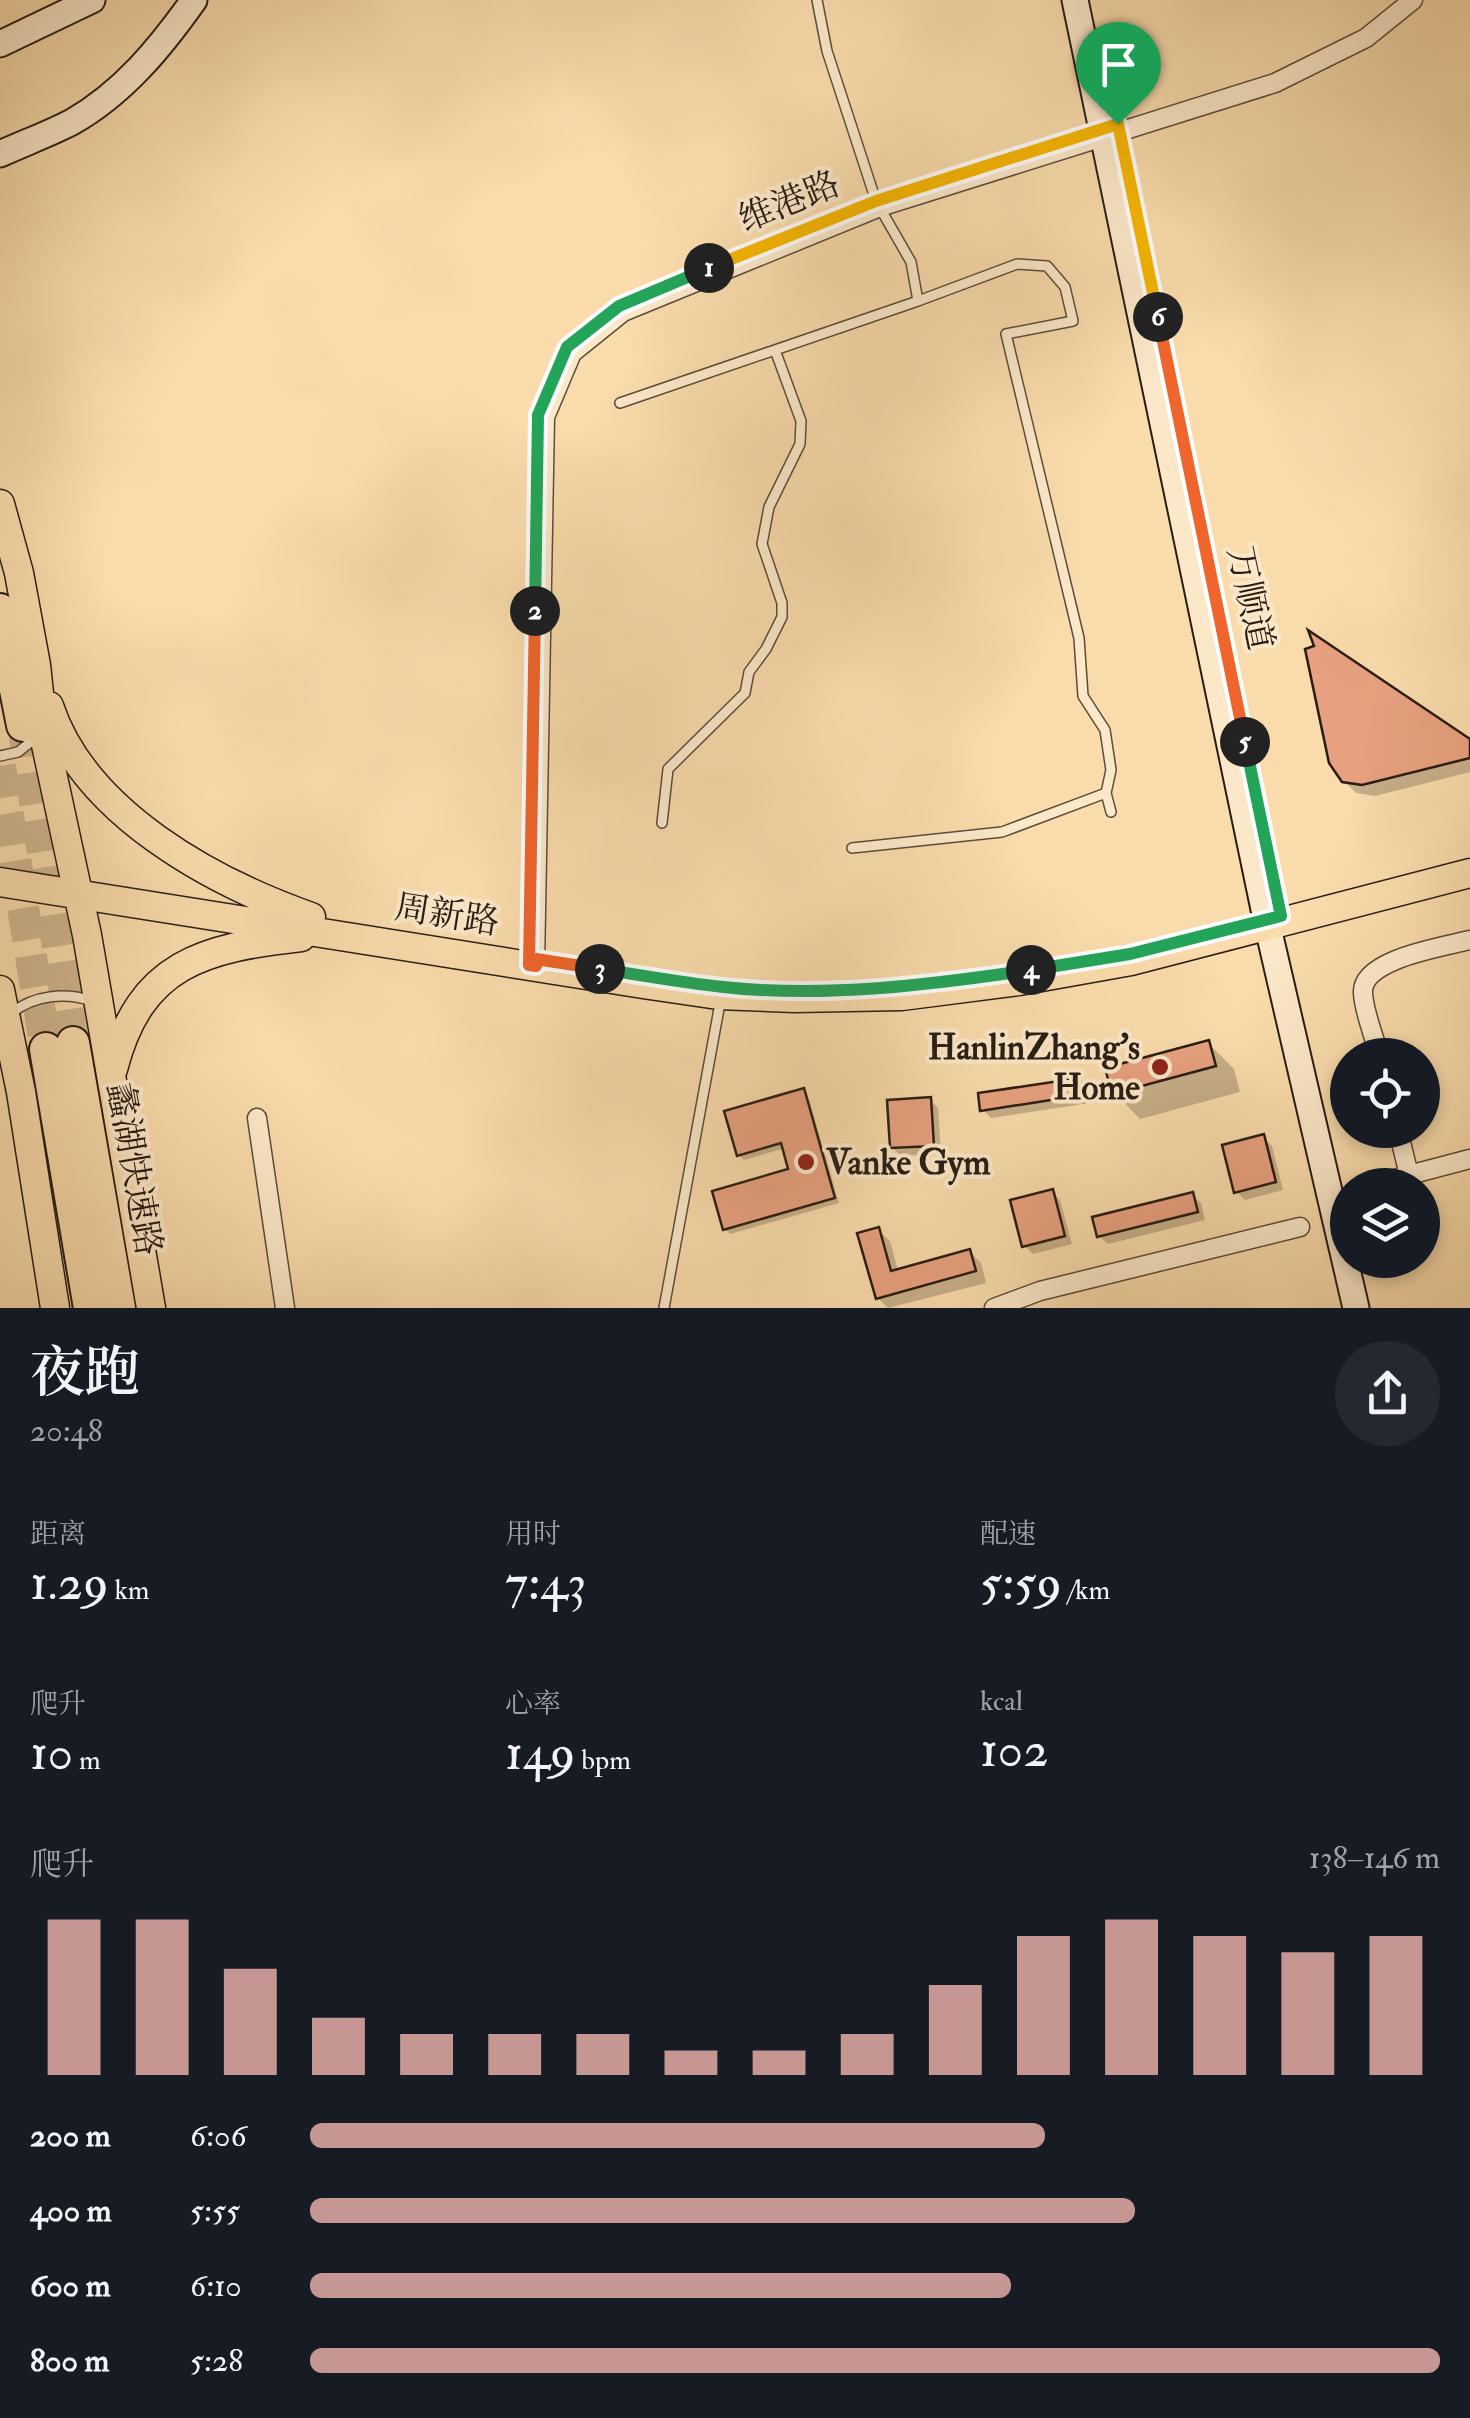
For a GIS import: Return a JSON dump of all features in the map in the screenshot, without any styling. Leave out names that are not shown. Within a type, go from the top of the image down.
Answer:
[{"type":"highway","points":[[0,610],[33,728]]},
{"type":"highway","name":"蠡湖快速路","points":[[90,1308],[59,1046],[119,1308]]},
{"type":"main road","points":[[0,504],[19,573],[36,665],[52,713],[66,742],[107,796],[136,824],[197,867],[332,928]]},
{"type":"main road","points":[[36,665],[33,728],[76,889],[151,1308]]},
{"type":"main road","name":"周新路","points":[[533,962],[724,987],[904,988],[1130,954],[1470,870]]},
{"type":"main road","name":"周新路","points":[[0,879],[332,928],[721,995],[794,998],[902,996],[1020,981],[1131,962],[1274,920]]},
{"type":"main road","points":[[112,1075],[121,1039],[136,1008],[154,986],[181,967],[209,952],[332,928]]},
{"type":"main road","points":[[0,990],[21,1092],[55,1308]]},
{"type":"main road","points":[[0,1051],[21,1092]]},
{"type":"street","points":[[0,151],[70,122],[104,102],[150,57],[190,0]]},
{"type":"street","name":"万顺道","points":[[1074,0],[1111,130]]},
{"type":"street","name":"万顺道","points":[[1092,0],[1111,130],[1274,920],[1335,1168]]},
{"type":"street","name":"维港路","points":[[533,962],[545,416],[572,353],[624,312],[878,204],[1272,76],[1362,33],[1402,0]]},
{"type":"street","name":"维港路","points":[[1111,130],[1275,83],[1366,38],[1413,0]]},
{"type":"street","points":[[0,44],[85,4]]},
{"type":"street","points":[[1374,1038],[1362,991],[1366,976],[1384,964],[1470,940]]},
{"type":"street","points":[[256,1118],[285,1308]]},
{"type":"street","points":[[1435,1168],[1470,1158]]},
{"type":"street","points":[[994,1308],[1043,1300],[1300,1227]]},
{"type":"street","name":"万顺道","points":[[1352,1278],[1356,1308]]},
{"type":"street","points":[[1363,1278],[1370,1308]]},
{"type":"lane","points":[[818,0],[827,51],[878,204],[912,262],[918,301]]},
{"type":"lane","points":[[620,402],[1017,264],[1047,266],[1065,287],[1073,321],[1006,334],[1079,638],[1083,696],[1105,730],[1111,770],[1106,793],[1111,812]]},
{"type":"lane","points":[[662,823],[668,769],[745,693],[749,672],[782,617],[782,603],[762,544],[769,507],[800,444],[801,421],[775,350]]},
{"type":"lane","points":[[0,756],[18,752],[33,728]]},
{"type":"lane","points":[[852,848],[1002,832],[1106,793]]},
{"type":"lane","points":[[6,1020],[29,1002],[61,995],[80,996],[99,1004]]},
{"type":"lane","points":[[664,1308],[721,995]]},
{"type":"building","points":[[1308,630],[1470,739],[1470,758],[1362,785],[1342,782],[1329,763],[1305,649],[1314,646]]},
{"type":"building","name":"HanlinZhang's Home","points":[[1209,1040],[1216,1066],[1112,1094],[1105,1068]]},
{"type":"building","points":[[1080,1078],[1083,1095],[980,1111],[978,1093]]},
{"type":"building","name":"Vanke Gym","points":[[804,1088],[835,1198],[723,1230],[712,1191],[788,1169],[781,1143],[737,1156],[724,1111]]},
{"type":"building","points":[[931,1097],[934,1146],[890,1148],[887,1100]]},
{"type":"building","points":[[1264,1134],[1276,1182],[1234,1193],[1222,1145]]},
{"type":"building","points":[[1053,1189],[1065,1236],[1022,1247],[1010,1200]]},
{"type":"building","points":[[1193,1192],[1198,1212],[1097,1237],[1092,1217]]},
{"type":"building","points":[[879,1227],[891,1271],[970,1249],[976,1271],[876,1299],[857,1233]]},
{"type":"tunnel","points":[[23,725],[73,1043]]},
{"type":"tunnel","points":[[0,766],[46,1049]]},
{"type":"place","name":"HanlinZhang's Home","points":[[1160,1067]]},
{"type":"place","name":"Vanke Gym","points":[[806,1162]]},
{"type":"route","points":[[1118,124],[1281,916],[1130,954],[904,988],[724,987],[536,959],[536,966],[529,965],[538,415],[567,347],[619,306],[729,260],[876,201],[1118,124]]}]
